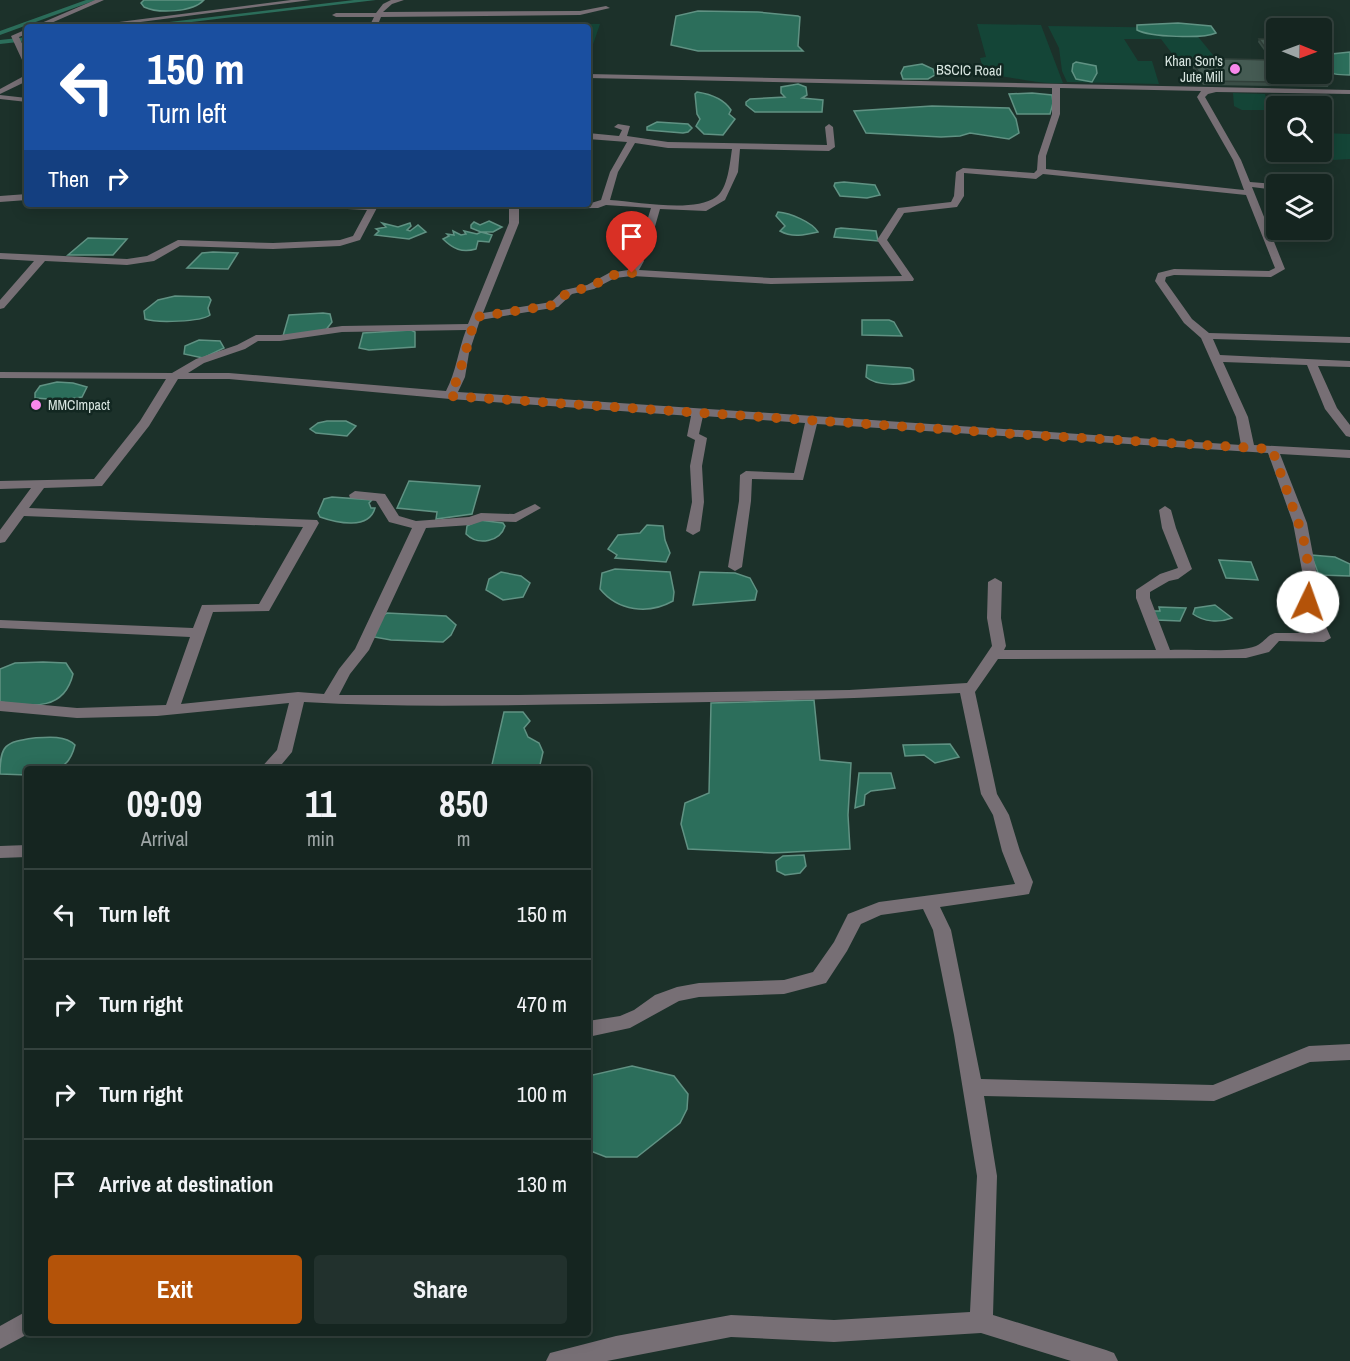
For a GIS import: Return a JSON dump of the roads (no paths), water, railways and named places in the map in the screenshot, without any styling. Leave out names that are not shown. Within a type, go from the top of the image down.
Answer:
[{"type":"street","points":[[43,24],[101,0]]},
{"type":"street","points":[[103,24],[213,7],[308,0]]},
{"type":"street","points":[[374,24],[386,3],[401,0]]},
{"type":"street","points":[[349,7],[340,15],[413,15],[448,11],[589,13],[606,8]]},
{"type":"street","points":[[4,38],[16,39],[24,35]]},
{"type":"street","points":[[16,39],[24,55]]},
{"type":"street","name":"BSCIC Road","points":[[591,76],[1350,92]]},
{"type":"street","points":[[0,92],[24,80]]},
{"type":"street","points":[[0,486],[98,483],[145,423],[174,376],[200,361],[241,347],[256,338],[342,329],[474,322],[554,305],[568,292],[590,287],[613,275],[632,273],[771,281],[909,279],[882,240],[901,210],[954,205],[959,196],[960,172],[966,170],[1036,176],[1041,171],[1042,156],[1056,114],[1056,86]]},
{"type":"street","points":[[1156,89],[1203,100]]},
{"type":"street","points":[[1216,90],[1201,94],[1203,100],[1237,160],[1280,269],[1271,274],[1174,272],[1162,275],[1160,281],[1188,321],[1206,336],[1242,417],[1248,448]]},
{"type":"street","points":[[0,97],[24,100]]},
{"type":"street","points":[[605,202],[627,139],[627,128],[618,127]]},
{"type":"street","points":[[591,136],[668,145],[829,148],[831,147],[829,127]]},
{"type":"street","points":[[591,205],[605,202],[706,208],[708,204],[722,198],[734,172],[736,148]]},
{"type":"street","points":[[1041,171],[1170,186],[1266,187]]},
{"type":"street","points":[[0,199],[24,197]]},
{"type":"street","points":[[632,273],[639,261],[633,253],[646,243],[649,237],[656,206]]},
{"type":"street","points":[[0,256],[137,262],[150,259],[178,243],[273,246],[342,243],[357,238],[372,207]]},
{"type":"street","points":[[450,396],[459,376],[463,353],[474,322],[514,223],[514,207]]},
{"type":"street","points":[[0,306],[40,259]]},
{"type":"street","points":[[1206,336],[1347,340],[1350,355]]},
{"type":"street","points":[[1216,358],[1350,364]]},
{"type":"street","points":[[1311,362],[1331,409],[1350,433]]},
{"type":"street","points":[[0,375],[229,376],[450,396],[1350,454]]},
{"type":"street","points":[[693,531],[698,502],[696,466],[700,438],[693,436],[698,411]]},
{"type":"street","points":[[735,567],[745,501],[746,475],[799,477],[812,419]]},
{"type":"street","points":[[993,654],[1246,653],[1264,650],[1275,637],[1323,638],[1308,602],[1311,580],[1303,536],[1272,449]]},
{"type":"street","points":[[0,539],[39,486]]},
{"type":"street","points":[[355,495],[380,497],[394,519],[420,524],[471,521],[481,517],[516,518],[535,508]]},
{"type":"street","points":[[1165,510],[1169,528],[1185,569],[1143,590],[1143,598],[1165,655]]},
{"type":"street","points":[[21,512],[312,523],[264,608],[207,608],[172,709]]},
{"type":"street","points":[[329,699],[345,672],[362,650],[419,532],[420,524]]},
{"type":"street","points":[[0,706],[77,713],[172,709],[298,697],[518,700],[715,698],[967,689],[972,688],[999,646],[994,618],[994,582]]},
{"type":"street","points":[[0,624],[200,633]]},
{"type":"street","points":[[591,1028],[623,1023],[641,1015],[662,1000],[677,994],[722,988],[784,987],[819,978],[854,919],[879,909],[1023,889],[1024,882],[1011,851],[1001,815],[989,794],[967,689]]},
{"type":"street","points":[[271,766],[284,752],[298,697]]},
{"type":"street","points":[[0,852],[24,851]]},
{"type":"street","points":[[929,903],[942,930],[964,1035],[987,1176],[981,1322]]},
{"type":"street","points":[[973,1087],[1214,1093],[1309,1054],[1350,1052]]},
{"type":"street","points":[[558,1361],[591,1355],[616,1347],[730,1326],[834,1332],[981,1322],[1106,1361]]},
{"type":"street","points":[[0,1338],[24,1324]]},
{"type":"waterway","points":[[25,24],[93,0]]},
{"type":"waterway","points":[[158,24],[373,0]]},
{"type":"waterway","points":[[0,33],[24,24]]},
{"type":"waterway","points":[[0,42],[24,39]]},
{"type":"place","name":"Khan Son's Jute Mill","points":[[1235,69]]},
{"type":"place","name":"MMCImpact","points":[[36,405]]}]
